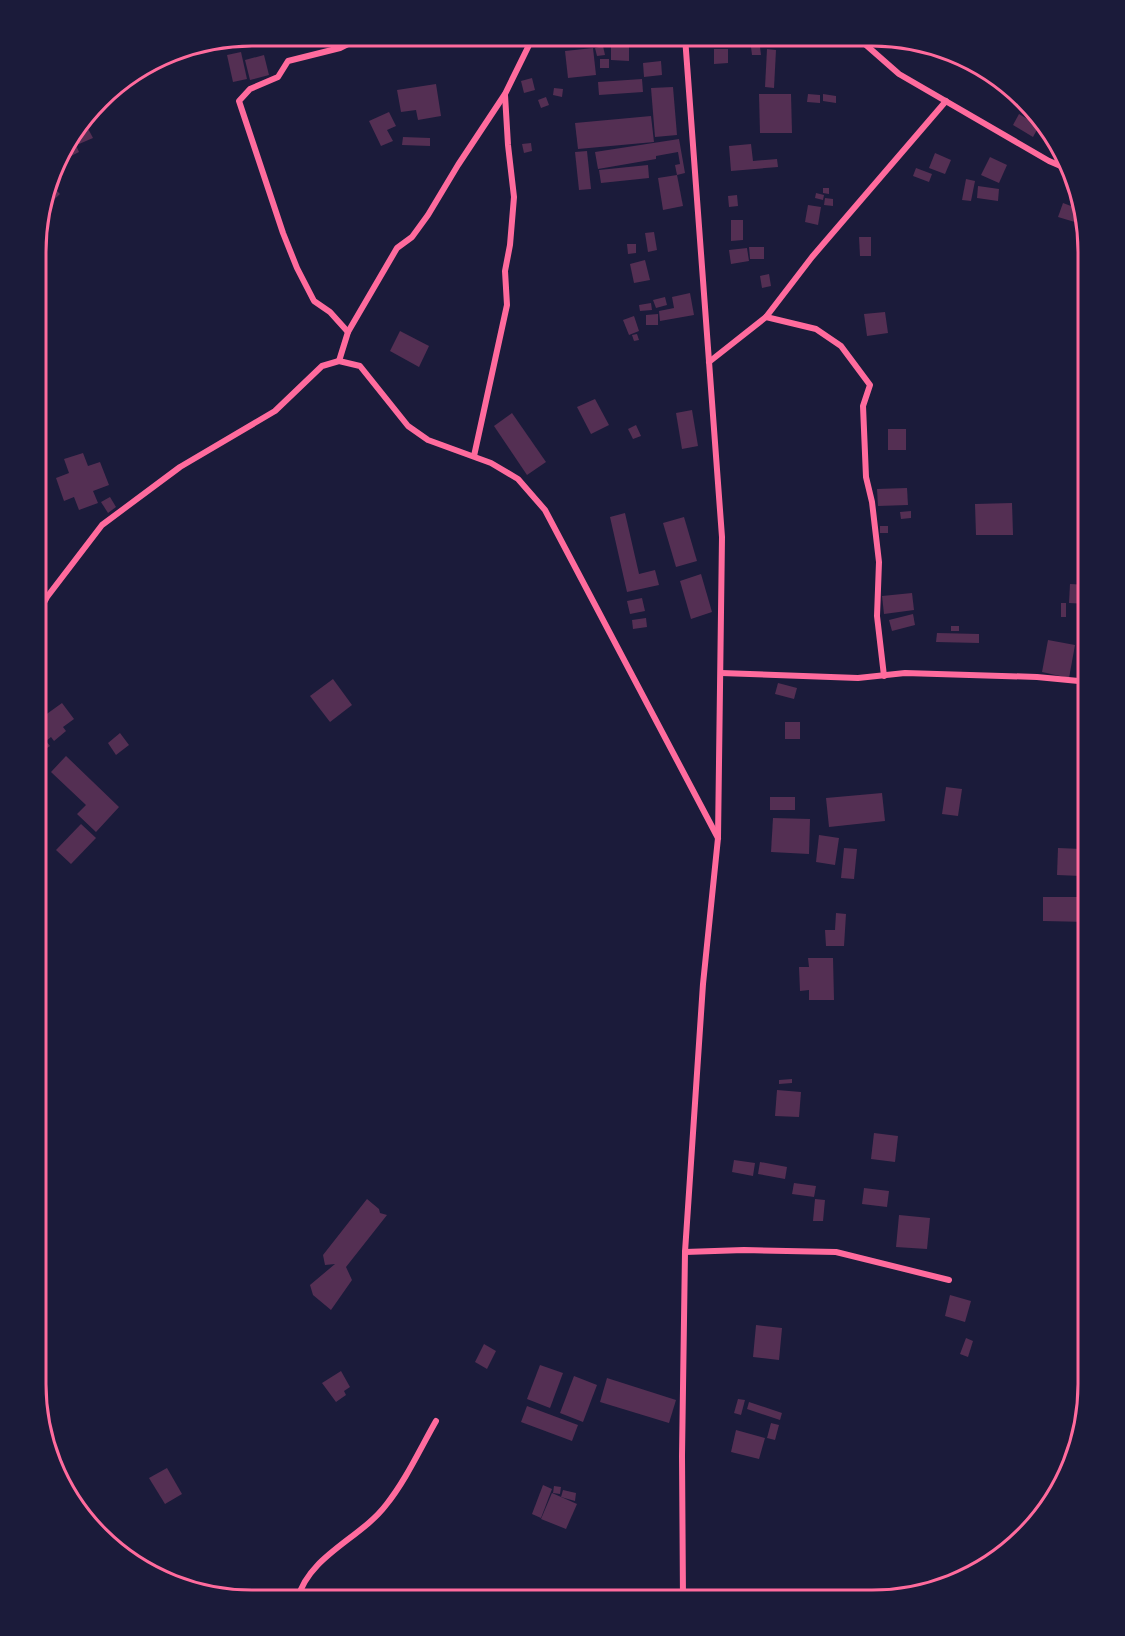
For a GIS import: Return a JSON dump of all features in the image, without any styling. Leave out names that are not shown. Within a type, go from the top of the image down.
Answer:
[{"type":"street","points":[[344,46],[288,61],[278,77],[250,89],[239,101],[297,268],[314,301],[330,312],[348,332]]},
{"type":"street","points":[[339,361],[348,332],[398,248],[412,237],[428,215],[505,94],[529,46]]},
{"type":"street","points":[[683,1590],[685,1252],[703,984],[718,838],[722,537],[686,46]]},
{"type":"street","points":[[867,46],[899,74],[1058,165]]},
{"type":"street","points":[[474,456],[507,305],[505,270],[510,245],[514,197],[505,94]]},
{"type":"street","points":[[709,362],[766,317],[812,257],[946,101]]},
{"type":"street","points":[[766,317],[816,329],[841,346],[870,385],[863,406],[866,477],[879,562],[877,616],[884,676]]},
{"type":"street","points":[[46,597],[102,525],[180,466],[275,411],[322,366],[339,361],[360,366],[408,426],[428,440],[492,463],[518,479],[546,510],[718,838]]},
{"type":"street","points":[[721,673],[858,678],[917,673],[1036,677],[1078,681]]},
{"type":"street","points":[[685,1252],[764,1250],[836,1252],[949,1280]]},
{"type":"street","points":[[302,1590],[307,1578],[324,1559],[361,1531],[386,1506],[436,1420]]},
{"type":"building","points":[[603,46],[605,55],[597,56],[595,48]]},
{"type":"building","points":[[611,46],[629,46],[629,61],[611,60]]},
{"type":"building","points":[[751,47],[760,47],[761,55],[752,55]]},
{"type":"building","points":[[593,48],[596,75],[568,78],[565,51]]},
{"type":"building","points":[[714,49],[728,49],[728,63],[714,64]]},
{"type":"building","points":[[767,49],[776,50],[774,88],[765,87]]},
{"type":"building","points":[[241,52],[247,79],[233,82],[227,55]]},
{"type":"building","points":[[264,55],[269,75],[250,80],[245,60]]},
{"type":"building","points":[[600,59],[609,59],[609,68],[600,68]]},
{"type":"building","points":[[661,61],[662,75],[644,77],[643,63]]},
{"type":"building","points":[[532,78],[535,90],[524,93],[521,81]]},
{"type":"building","points":[[642,79],[643,92],[599,95],[598,82]]},
{"type":"building","points":[[436,84],[441,116],[418,120],[416,110],[401,112],[397,90]]},
{"type":"building","points":[[673,87],[677,135],[655,137],[651,88]]},
{"type":"building","points":[[554,88],[563,89],[562,97],[553,95]]},
{"type":"building","points":[[759,94],[791,94],[792,133],[760,133]]},
{"type":"building","points":[[808,94],[820,95],[820,103],[807,102]]},
{"type":"building","points":[[823,94],[836,96],[836,103],[823,101]]},
{"type":"building","points":[[546,97],[549,105],[541,108],[538,100]]},
{"type":"building","points":[[389,112],[396,126],[387,130],[393,141],[381,146],[369,121]]},
{"type":"building","points":[[1019,114],[1030,120],[1037,129],[1033,137],[1013,125]]},
{"type":"building","points":[[651,116],[654,142],[578,149],[575,123]]},
{"type":"building","points":[[88,129],[93,138],[79,144],[81,138]]},
{"type":"building","points":[[403,137],[430,138],[430,146],[402,145]]},
{"type":"building","points":[[679,139],[685,173],[677,175],[675,165],[680,164],[678,152],[656,156],[656,159],[598,169],[595,152]]},
{"type":"building","points":[[531,143],[532,151],[524,153],[522,144]]},
{"type":"building","points":[[751,144],[753,161],[777,159],[778,167],[731,171],[729,146]]},
{"type":"building","points":[[76,146],[79,152],[71,156]]},
{"type":"building","points":[[587,151],[591,189],[579,190],[575,152]]},
{"type":"building","points":[[935,153],[951,160],[945,174],[929,168]]},
{"type":"building","points":[[990,157],[1007,165],[999,183],[981,175]]},
{"type":"building","points":[[648,165],[649,178],[601,183],[599,170]]},
{"type":"building","points":[[916,168],[932,174],[929,182],[913,176]]},
{"type":"building","points":[[677,175],[683,206],[663,210],[658,178]]},
{"type":"building","points":[[966,179],[975,181],[971,201],[962,200]]},
{"type":"building","points":[[978,186],[999,189],[998,201],[977,198]]},
{"type":"building","points":[[823,188],[829,188],[829,194],[823,193]]},
{"type":"building","points":[[56,190],[60,194],[53,200]]},
{"type":"building","points":[[816,193],[824,195],[823,200],[815,198]]},
{"type":"building","points":[[737,195],[738,206],[729,207],[728,196]]},
{"type":"building","points":[[825,198],[833,199],[833,206],[824,205]]},
{"type":"building","points":[[1063,203],[1073,207],[1076,222],[1058,217]]},
{"type":"building","points":[[808,205],[821,207],[818,225],[805,222]]},
{"type":"building","points":[[731,220],[743,220],[743,240],[731,241]]},
{"type":"building","points":[[654,232],[657,250],[648,252],[645,233]]},
{"type":"building","points":[[859,237],[871,237],[871,256],[860,256]]},
{"type":"building","points":[[627,244],[636,244],[636,253],[628,254]]},
{"type":"building","points":[[749,247],[764,247],[764,259],[750,259]]},
{"type":"building","points":[[747,248],[749,261],[731,264],[729,250]]},
{"type":"building","points":[[645,260],[650,280],[634,283],[630,264]]},
{"type":"building","points":[[769,274],[771,286],[762,288],[760,276]]},
{"type":"building","points":[[690,293],[694,315],[660,321],[659,311],[674,308],[672,297]]},
{"type":"building","points":[[665,297],[667,305],[656,308],[653,300]]},
{"type":"building","points":[[651,303],[652,310],[640,311],[639,305]]},
{"type":"building","points":[[885,312],[888,333],[867,336],[864,314]]},
{"type":"building","points":[[658,314],[658,325],[646,325],[646,315]]},
{"type":"building","points":[[634,316],[639,331],[629,335],[623,320]]},
{"type":"building","points":[[400,331],[429,346],[419,367],[390,351]]},
{"type":"building","points":[[637,334],[639,340],[634,341],[632,335]]},
{"type":"building","points":[[595,399],[609,425],[591,434],[577,407]]},
{"type":"building","points":[[692,410],[698,446],[682,449],[676,413]]},
{"type":"building","points":[[512,413],[546,462],[527,475],[494,426]]},
{"type":"building","points":[[636,425],[641,436],[633,439],[628,429]]},
{"type":"building","points":[[888,429],[906,429],[906,450],[888,450]]},
{"type":"building","points":[[83,453],[88,466],[100,462],[109,485],[93,491],[98,503],[79,510],[74,497],[64,501],[56,478],[69,473],[64,459]]},
{"type":"building","points":[[907,488],[908,505],[878,506],[877,489]]},
{"type":"building","points":[[110,497],[116,507],[108,513],[101,502]]},
{"type":"building","points":[[1012,503],[1013,535],[976,535],[975,504]]},
{"type":"building","points":[[911,511],[911,518],[901,519],[900,512]]},
{"type":"building","points":[[625,513],[639,574],[655,570],[659,585],[627,592],[610,517]]},
{"type":"building","points":[[684,517],[697,561],[676,567],[663,523]]},
{"type":"building","points":[[880,526],[888,526],[888,533],[880,533]]},
{"type":"building","points":[[701,574],[712,612],[691,619],[680,581]]},
{"type":"building","points":[[1070,584],[1078,584],[1078,603],[1069,603]]},
{"type":"building","points":[[912,593],[914,610],[884,614],[882,596]]},
{"type":"building","points":[[642,598],[645,611],[630,614],[627,601]]},
{"type":"building","points":[[1061,603],[1066,603],[1066,617],[1061,617]]},
{"type":"building","points":[[913,614],[915,625],[892,631],[889,620]]},
{"type":"building","points":[[646,618],[647,627],[633,629],[632,620]]},
{"type":"building","points":[[951,626],[959,626],[959,631],[951,631]]},
{"type":"building","points":[[937,633],[979,634],[979,643],[936,642]]},
{"type":"building","points":[[1048,640],[1075,645],[1069,678],[1042,672]]},
{"type":"building","points":[[333,679],[352,705],[330,722],[310,696]]},
{"type":"building","points":[[778,683],[797,688],[794,699],[775,694]]},
{"type":"building","points":[[62,703],[74,719],[63,727],[66,731],[54,741],[51,737],[46,741],[46,715]]},
{"type":"building","points":[[785,722],[800,722],[800,739],[785,739]]},
{"type":"building","points":[[120,733],[129,745],[116,755],[108,743]]},
{"type":"building","points":[[66,756],[119,807],[96,832],[77,814],[86,805],[51,772]]},
{"type":"building","points":[[946,787],[962,789],[958,816],[942,814]]},
{"type":"building","points":[[882,793],[885,821],[829,827],[826,798]]},
{"type":"building","points":[[770,797],[795,797],[795,810],[770,810]]},
{"type":"building","points":[[773,818],[810,819],[809,854],[771,852]]},
{"type":"building","points":[[81,824],[96,838],[71,864],[56,850]]},
{"type":"building","points":[[819,835],[839,838],[835,865],[816,862]]},
{"type":"building","points":[[844,848],[857,849],[854,879],[841,878]]},
{"type":"building","points":[[1058,848],[1078,849],[1078,876],[1057,875]]},
{"type":"building","points":[[1043,897],[1078,897],[1078,922],[1043,921]]},
{"type":"building","points":[[836,913],[846,914],[844,946],[826,946],[825,930],[835,930]]},
{"type":"building","points":[[808,958],[833,958],[834,1000],[809,1000],[809,990],[800,991],[799,967],[809,967]]},
{"type":"building","points":[[792,1079],[792,1083],[779,1084],[779,1080]]},
{"type":"building","points":[[777,1090],[801,1092],[799,1117],[775,1116]]},
{"type":"building","points":[[874,1133],[898,1136],[895,1162],[871,1159]]},
{"type":"building","points":[[734,1160],[755,1163],[753,1176],[732,1172]]},
{"type":"building","points":[[760,1162],[787,1167],[785,1179],[758,1174]]},
{"type":"building","points":[[794,1183],[816,1186],[814,1197],[792,1194]]},
{"type":"building","points":[[864,1188],[889,1191],[887,1207],[862,1204]]},
{"type":"building","points":[[367,1199],[379,1209],[380,1213],[387,1215],[346,1267],[352,1280],[331,1310],[313,1295],[310,1285],[335,1264],[325,1265],[323,1255]]},
{"type":"building","points":[[815,1199],[825,1200],[823,1221],[813,1221]]},
{"type":"building","points":[[899,1215],[930,1218],[927,1249],[896,1247]]},
{"type":"building","points":[[950,1295],[971,1301],[965,1322],[945,1316]]},
{"type":"building","points":[[756,1325],[782,1328],[779,1360],[753,1357]]},
{"type":"building","points":[[966,1338],[973,1341],[968,1357],[960,1354]]},
{"type":"building","points":[[484,1344],[496,1351],[487,1369],[475,1362]]},
{"type":"building","points":[[540,1365],[563,1373],[550,1408],[527,1399]]},
{"type":"building","points":[[341,1371],[350,1387],[344,1391],[346,1395],[336,1402],[322,1383]]},
{"type":"building","points":[[574,1376],[597,1385],[583,1422],[560,1413]]},
{"type":"building","points":[[607,1378],[676,1400],[669,1423],[600,1402]]},
{"type":"building","points":[[738,1399],[745,1400],[741,1415],[734,1413]]},
{"type":"building","points":[[749,1402],[782,1413],[780,1420],[747,1409]]},
{"type":"building","points":[[527,1406],[578,1425],[572,1441],[521,1422]]},
{"type":"building","points":[[771,1423],[779,1425],[775,1440],[767,1438]]},
{"type":"building","points":[[736,1430],[765,1438],[759,1459],[731,1452]]},
{"type":"building","points":[[167,1468],[182,1494],[165,1504],[149,1478]]},
{"type":"building","points":[[543,1485],[552,1489],[541,1518],[532,1514]]},
{"type":"building","points":[[554,1486],[561,1487],[560,1494],[553,1493]]},
{"type":"building","points":[[563,1490],[576,1493],[575,1501],[561,1497]]},
{"type":"building","points":[[552,1493],[577,1504],[566,1529],[541,1519]]}]
